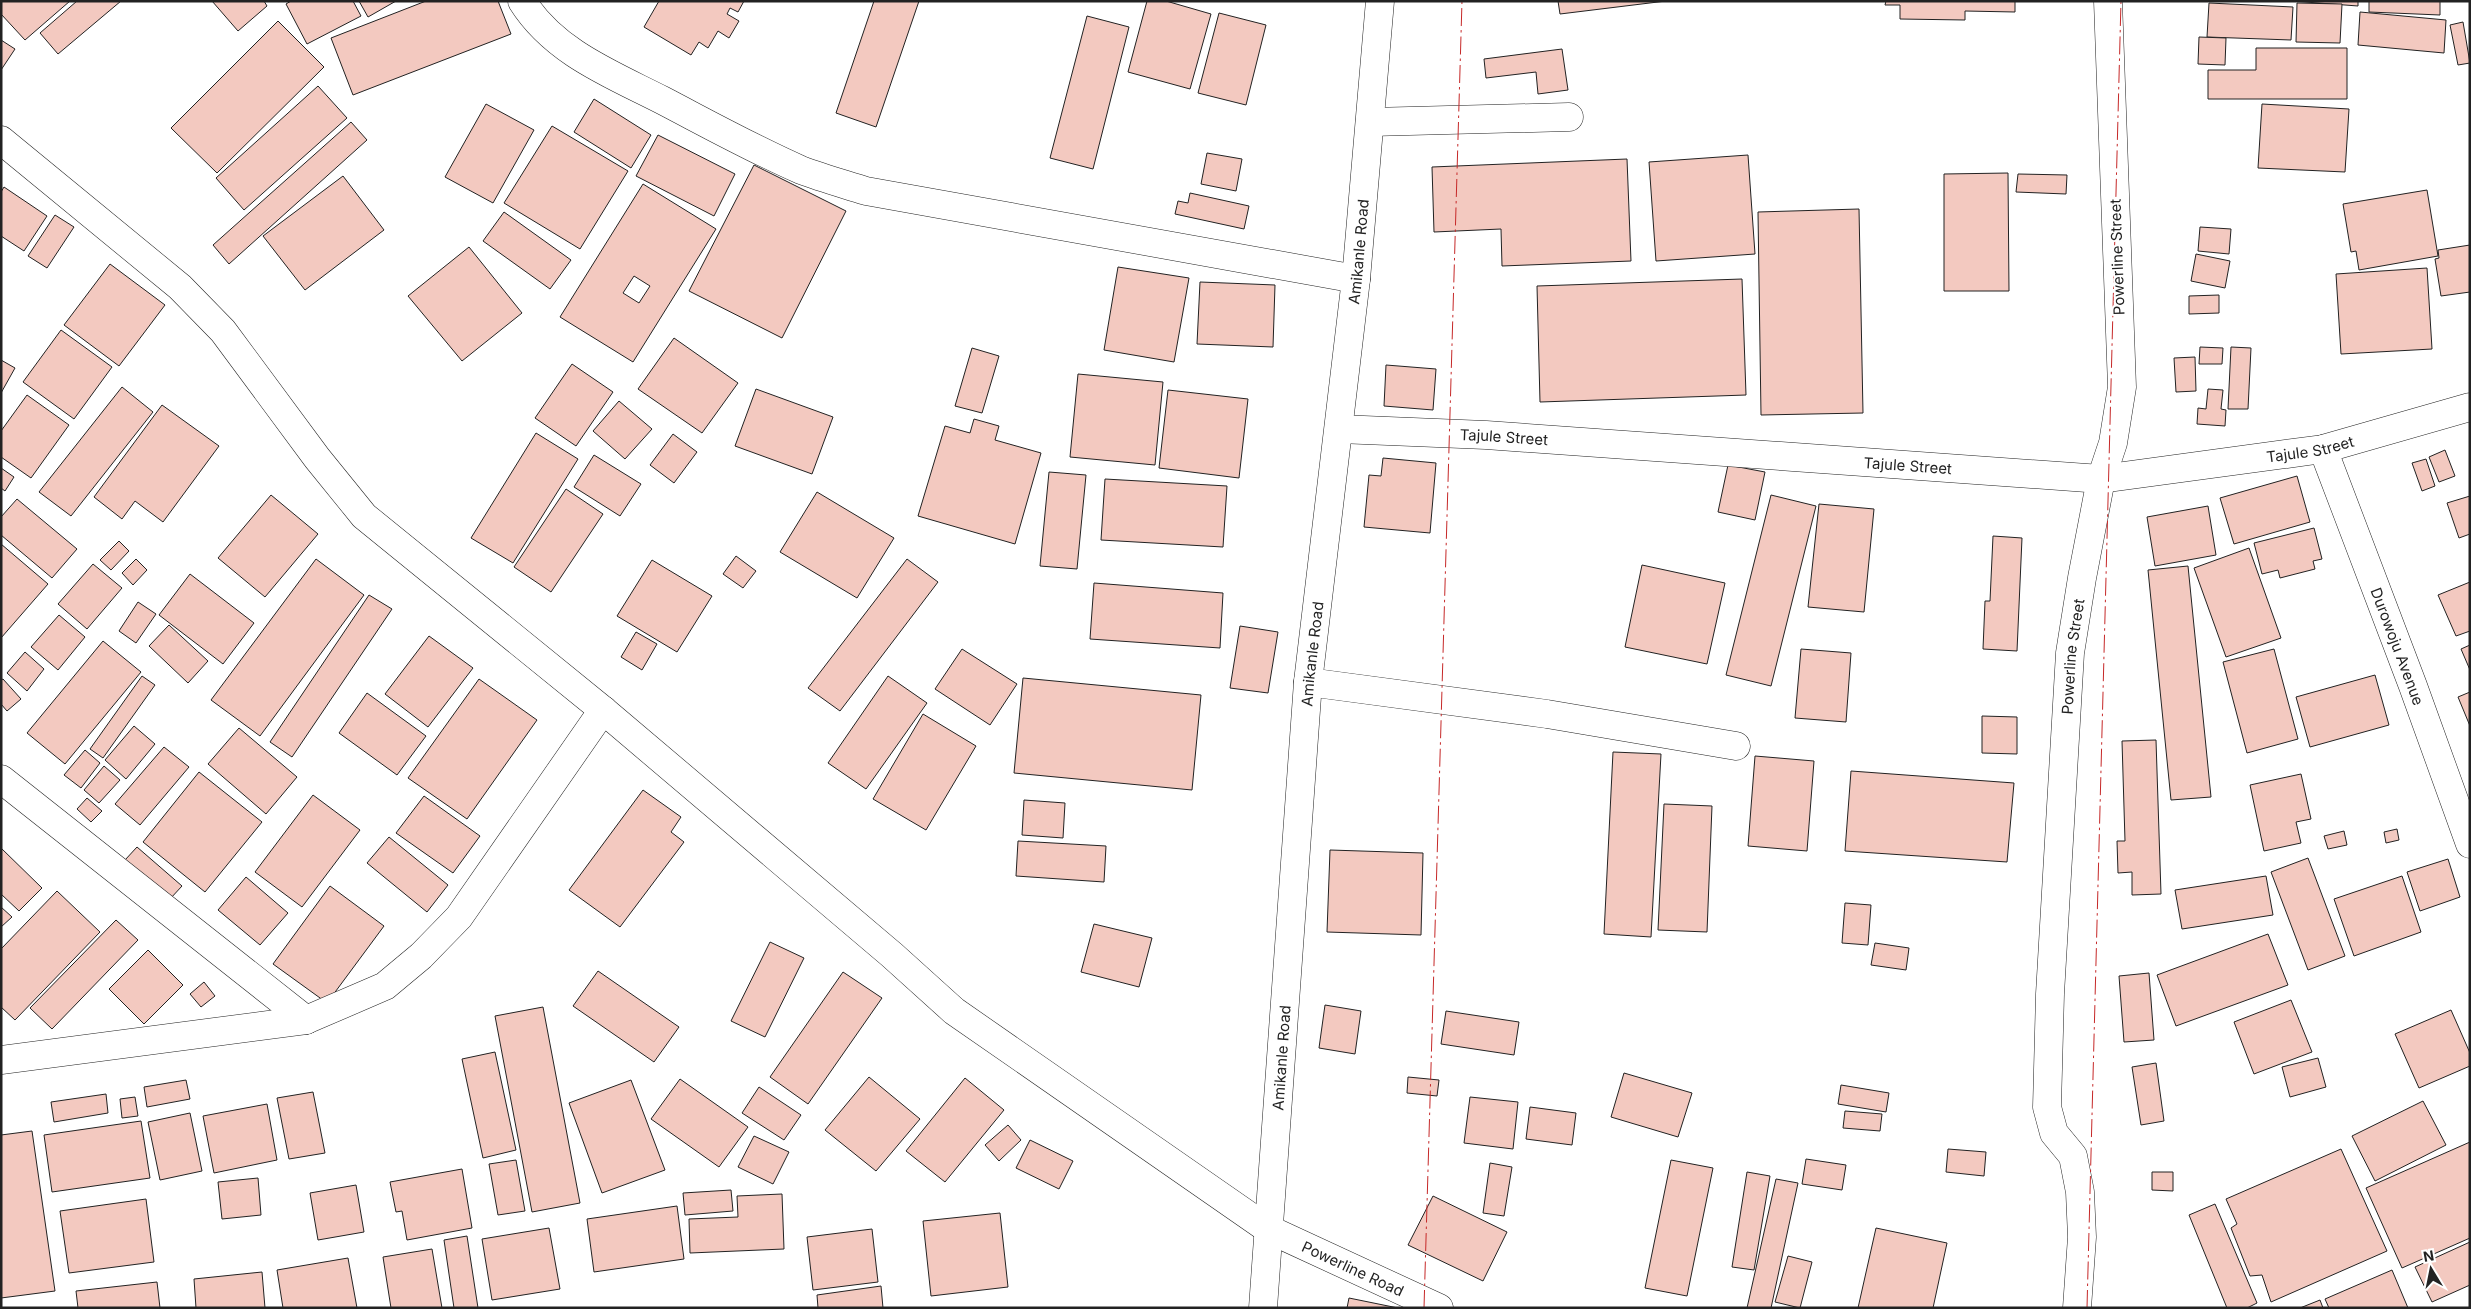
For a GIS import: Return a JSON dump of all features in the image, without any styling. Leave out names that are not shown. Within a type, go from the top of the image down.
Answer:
[{"type":"street","points":[[522,1],[529,12],[558,42],[598,68],[724,134],[802,170],[866,191],[1356,279]]},
{"type":"street","name":"Amikanle Road","points":[[1263,1308],[1308,682],[1356,279],[1380,1]]},
{"type":"street","name":"Powerline Street","points":[[2077,1308],[2082,1236],[2080,1192],[2073,1156],[2054,1133],[2047,1107],[2050,994],[2070,653],[2101,479],[2114,442],[2122,387],[2108,1]]},
{"type":"street","points":[[1370,122],[1569,117]]},
{"type":"street","name":"Powerline Road","points":[[1,140],[180,287],[223,331],[317,458],[364,516],[604,710],[892,955],[954,1011],[1268,1229],[1439,1308]]},
{"type":"street","name":"Tajule Street","points":[[1339,429],[1486,435],[2101,479],[2323,449],[2470,407]]},
{"type":"street","name":"Durowoju Avenue","points":[[2323,449],[2413,686],[2470,844]]},
{"type":"street","points":[[1308,682],[1547,714],[1736,746]]},
{"type":"street","points":[[1,1060],[306,1020],[385,986],[428,950],[459,917],[604,710]]},
{"type":"street","points":[[1,779],[306,1020]]},
{"type":"building","points":[[1,1],[70,1],[25,40],[1,14]]},
{"type":"building","points":[[77,1],[121,1],[58,54],[40,33]]},
{"type":"building","points":[[212,1],[264,1],[267,6],[238,31]]},
{"type":"building","points":[[291,1],[353,1],[361,16],[307,44],[286,4]]},
{"type":"building","points":[[359,1],[396,1],[368,17]]},
{"type":"building","points":[[426,1],[498,1],[511,34],[353,95],[331,38]]},
{"type":"building","points":[[659,1],[744,1],[738,12],[730,8],[727,14],[739,21],[729,38],[718,31],[708,48],[699,42],[691,55],[644,27]]},
{"type":"building","points":[[874,1],[919,1],[876,127],[836,113]]},
{"type":"building","points":[[1147,1],[1166,1],[1211,14],[1190,89],[1128,72]]},
{"type":"building","points":[[1558,1],[1666,1],[1560,14]]},
{"type":"building","points":[[1886,1],[2015,1],[2015,12],[1965,11],[1965,20],[1900,19],[1900,5],[1885,5]]},
{"type":"building","points":[[2292,1],[2358,1],[2358,6]]},
{"type":"building","points":[[2369,1],[2440,1],[2440,15],[2369,12]]},
{"type":"building","points":[[2209,3],[2293,7],[2291,40],[2207,37]]},
{"type":"building","points":[[2297,3],[2342,4],[2340,43],[2296,42]]},
{"type":"building","points":[[2360,12],[2446,20],[2444,53],[2358,45]]},
{"type":"building","points":[[1219,13],[1266,25],[1246,105],[1198,93]]},
{"type":"building","points":[[1087,16],[1129,27],[1093,169],[1050,158]]},
{"type":"building","points":[[278,21],[324,67],[217,173],[171,128]]},
{"type":"building","points":[[2463,22],[2470,63],[2458,65],[2450,25]]},
{"type":"building","points":[[2199,37],[2226,38],[2225,65],[2198,64]]},
{"type":"building","points":[[1,40],[15,49],[1,70]]},
{"type":"building","points":[[2256,48],[2347,48],[2347,99],[2208,99],[2208,70],[2256,70]]},
{"type":"building","points":[[1562,49],[1568,90],[1538,94],[1536,72],[1486,78],[1484,59]]},
{"type":"building","points":[[318,86],[347,118],[244,210],[216,178]]},
{"type":"building","points":[[594,99],[651,135],[631,168],[574,132]]},
{"type":"building","points":[[486,104],[534,130],[493,203],[445,177]]},
{"type":"building","points":[[2262,104],[2349,109],[2345,172],[2258,168]]},
{"type":"building","points":[[351,122],[367,140],[229,264],[213,245]]},
{"type":"building","points":[[552,126],[628,171],[580,249],[504,203]]},
{"type":"building","points":[[658,135],[735,174],[714,216],[636,176]]},
{"type":"building","points":[[1207,153],[1242,159],[1236,191],[1201,184]]},
{"type":"building","points":[[1748,155],[1755,254],[1656,261],[1649,162]]},
{"type":"building","points":[[1627,159],[1631,261],[1502,266],[1501,229],[1434,232],[1432,167]]},
{"type":"building","points":[[754,165],[846,211],[782,338],[689,291]]},
{"type":"building","points":[[2008,173],[2009,291],[1944,291],[1944,174]]},
{"type":"building","points":[[2018,174],[2067,175],[2066,194],[2016,192]]},
{"type":"building","points":[[343,176],[384,230],[305,290],[263,236]]},
{"type":"building","points":[[643,184],[716,229],[633,362],[560,317]],"holes":[[[634,276],[650,286],[639,303],[623,293]]]},
{"type":"building","points":[[4,187],[47,216],[24,251],[1,236],[1,192]]},
{"type":"building","points":[[2427,190],[2438,256],[2359,270],[2356,251],[2351,252],[2343,204]]},
{"type":"building","points":[[1190,193],[1249,206],[1244,229],[1175,214],[1178,201],[1188,203]]},
{"type":"building","points":[[1859,209],[1863,413],[1761,415],[1758,212]]},
{"type":"building","points":[[504,212],[571,260],[550,289],[483,241]]},
{"type":"building","points":[[55,215],[74,227],[47,268],[28,256]]},
{"type":"building","points":[[2200,227],[2231,229],[2229,254],[2198,251]]},
{"type":"building","points":[[2470,245],[2470,292],[2441,296],[2435,259],[2439,258],[2438,250]]},
{"type":"building","points":[[469,247],[522,313],[462,361],[408,296]]},
{"type":"building","points":[[2196,254],[2230,261],[2225,288],[2191,281]]},
{"type":"building","points":[[110,264],[165,305],[119,366],[64,325]]},
{"type":"building","points":[[1118,267],[1189,278],[1174,362],[1104,350]]},
{"type":"building","points":[[2427,268],[2432,349],[2341,354],[2336,274]]},
{"type":"building","points":[[1742,279],[1746,395],[1540,402],[1537,286]]},
{"type":"building","points":[[1200,282],[1275,285],[1273,347],[1197,344]]},
{"type":"building","points":[[2219,295],[2219,313],[2189,314],[2189,296]]},
{"type":"building","points":[[61,330],[112,367],[74,419],[23,382]]},
{"type":"building","points":[[674,338],[738,383],[702,433],[638,389]]},
{"type":"building","points":[[2200,347],[2223,348],[2222,364],[2199,364]]},
{"type":"building","points":[[2231,347],[2251,348],[2248,409],[2228,409]]},
{"type":"building","points":[[972,348],[999,356],[982,413],[955,406]]},
{"type":"building","points":[[2195,357],[2196,391],[2176,392],[2174,358]]},
{"type":"building","points":[[1,360],[15,368],[1,393]]},
{"type":"building","points":[[572,364],[613,392],[576,446],[535,418]]},
{"type":"building","points":[[1386,365],[1436,369],[1433,410],[1384,406]]},
{"type":"building","points":[[1078,374],[1163,382],[1155,465],[1070,457]]},
{"type":"building","points":[[122,387],[153,412],[71,516],[39,492]]},
{"type":"building","points":[[756,389],[833,417],[812,474],[735,446]]},
{"type":"building","points":[[2208,389],[2223,390],[2221,409],[2226,410],[2225,426],[2197,424],[2198,408],[2206,409]]},
{"type":"building","points":[[1168,390],[1248,399],[1239,478],[1159,468]]},
{"type":"building","points":[[27,395],[69,425],[31,478],[1,457],[1,431]]},
{"type":"building","points":[[619,401],[652,429],[625,459],[593,431]]},
{"type":"building","points":[[162,405],[219,446],[163,522],[135,501],[122,519],[94,497]]},
{"type":"building","points":[[974,419],[999,426],[995,440],[1041,453],[1015,544],[918,516],[945,426],[970,433]]},
{"type":"building","points":[[536,433],[578,459],[513,563],[471,538]]},
{"type":"building","points":[[673,434],[697,452],[674,483],[650,465]]},
{"type":"building","points":[[2445,450],[2455,476],[2439,482],[2429,457]]},
{"type":"building","points":[[594,455],[641,484],[620,516],[574,487]]},
{"type":"building","points":[[1383,458],[1436,463],[1430,533],[1364,527],[1369,475],[1381,476]]},
{"type":"building","points":[[2426,459],[2435,486],[2422,491],[2412,463]]},
{"type":"building","points":[[1728,465],[1765,472],[1755,520],[1718,512]]},
{"type":"building","points":[[1,468],[14,477],[5,491],[1,488]]},
{"type":"building","points":[[1049,472],[1086,475],[1077,569],[1040,566]]},
{"type":"building","points":[[2297,476],[2310,522],[2234,544],[2220,498]]},
{"type":"building","points":[[1105,479],[1227,486],[1223,547],[1101,540]]},
{"type":"building","points":[[566,489],[603,514],[551,592],[514,567]]},
{"type":"building","points":[[817,492],[894,538],[857,598],[780,552]]},
{"type":"building","points":[[271,495],[318,534],[265,597],[218,558]]},
{"type":"building","points":[[1771,495],[1816,506],[1771,686],[1726,675]]},
{"type":"building","points":[[2470,496],[2470,534],[2459,538],[2447,503]]},
{"type":"building","points":[[17,499],[77,549],[52,578],[1,535],[1,517]]},
{"type":"building","points":[[1819,504],[1874,509],[1864,612],[1808,607]]},
{"type":"building","points":[[2208,506],[2216,555],[2155,566],[2147,517]]},
{"type":"building","points":[[2314,528],[2322,559],[2313,561],[2315,569],[2280,578],[2278,570],[2262,574],[2254,543]]},
{"type":"building","points":[[1993,536],[2022,538],[2017,651],[1983,649],[1985,601],[1990,601]]},
{"type":"building","points":[[119,541],[129,551],[111,570],[100,560]]},
{"type":"building","points":[[1,544],[48,584],[1,638]]},
{"type":"building","points":[[2249,548],[2281,638],[2226,657],[2194,568]]},
{"type":"building","points":[[736,556],[756,571],[743,588],[723,574]]},
{"type":"building","points":[[136,559],[147,570],[133,585],[122,573]]},
{"type":"building","points":[[316,559],[364,595],[260,736],[211,700]]},
{"type":"building","points":[[907,559],[938,582],[840,711],[808,688]]},
{"type":"building","points":[[652,560],[712,596],[677,652],[617,616]]},
{"type":"building","points":[[93,564],[122,588],[87,629],[58,604]]},
{"type":"building","points":[[1642,565],[1725,583],[1707,664],[1625,647]]},
{"type":"building","points":[[2188,566],[2211,797],[2171,800],[2148,570]]},
{"type":"building","points":[[190,574],[254,623],[223,664],[159,615]]},
{"type":"building","points":[[2470,582],[2470,631],[2456,636],[2438,595]]},
{"type":"building","points":[[1094,583],[1223,593],[1220,648],[1090,639]]},
{"type":"building","points":[[369,595],[392,609],[292,757],[270,742]]},
{"type":"building","points":[[138,602],[156,614],[136,643],[119,631]]},
{"type":"building","points":[[59,615],[85,637],[58,670],[31,647]]},
{"type":"building","points":[[169,625],[208,661],[188,683],[149,646]]},
{"type":"building","points":[[1240,626],[1278,632],[1268,693],[1230,688]]},
{"type":"building","points":[[636,632],[657,644],[642,670],[621,657]]},
{"type":"building","points":[[429,636],[473,668],[428,727],[385,694]]},
{"type":"building","points":[[103,641],[141,672],[65,764],[27,733]]},
{"type":"building","points":[[2470,645],[2470,670],[2461,649]]},
{"type":"building","points":[[962,649],[1017,684],[990,725],[935,689]]},
{"type":"building","points":[[1801,649],[1851,653],[1846,722],[1795,718]]},
{"type":"building","points":[[2274,649],[2298,739],[2247,753],[2223,662]]},
{"type":"building","points":[[25,652],[44,669],[27,691],[7,673]]},
{"type":"building","points":[[2375,675],[2389,725],[2310,747],[2296,697]]},
{"type":"building","points":[[142,676],[155,685],[103,758],[90,749]]},
{"type":"building","points":[[888,676],[927,703],[866,789],[828,763]]},
{"type":"building","points":[[1023,678],[1201,695],[1192,790],[1014,773]]},
{"type":"building","points":[[3,679],[21,699],[7,711],[1,704],[1,680]]},
{"type":"building","points":[[479,679],[537,720],[467,819],[408,778]]},
{"type":"building","points":[[2470,692],[2470,726],[2458,697]]},
{"type":"building","points":[[367,693],[426,736],[397,775],[339,733]]},
{"type":"building","points":[[923,714],[976,746],[926,830],[873,799]]},
{"type":"building","points":[[1982,716],[2017,717],[2017,754],[1982,753]]},
{"type":"building","points":[[134,726],[155,744],[126,779],[105,760]]},
{"type":"building","points":[[239,728],[297,777],[266,814],[208,764]]},
{"type":"building","points":[[2156,740],[2161,894],[2132,895],[2132,872],[2118,873],[2117,841],[2125,841],[2122,741]]},
{"type":"building","points":[[164,747],[189,767],[140,825],[115,804]]},
{"type":"building","points":[[85,750],[100,763],[81,788],[64,775]]},
{"type":"building","points":[[1613,752],[1661,754],[1651,937],[1604,934]]},
{"type":"building","points":[[1755,756],[1814,761],[1807,851],[1748,846]]},
{"type":"building","points":[[104,766],[120,780],[99,803],[84,790]]},
{"type":"building","points":[[1851,771],[2014,783],[2007,862],[1845,851]]},
{"type":"building","points":[[199,772],[262,822],[205,892],[143,842]]},
{"type":"building","points":[[2301,774],[2311,819],[2296,822],[2301,843],[2264,851],[2250,785]]},
{"type":"building","points":[[643,790],[681,817],[671,832],[684,842],[620,927],[569,890]]},
{"type":"building","points":[[313,795],[360,830],[302,907],[255,872]]},
{"type":"building","points":[[424,796],[480,836],[453,873],[396,833]]},
{"type":"building","points":[[87,798],[102,811],[91,822],[77,809]]},
{"type":"building","points":[[1024,800],[1065,803],[1063,838],[1022,835]]},
{"type":"building","points":[[1664,804],[1712,806],[1707,932],[1658,930]]},
{"type":"building","points":[[2397,829],[2399,840],[2386,843],[2384,832]]},
{"type":"building","points":[[2344,831],[2347,845],[2328,849],[2324,836]]},
{"type":"building","points":[[389,837],[448,885],[427,912],[367,863]]},
{"type":"building","points":[[1018,841],[1106,846],[1104,882],[1016,876]]},
{"type":"building","points":[[137,847],[182,886],[170,899],[125,860]]},
{"type":"building","points":[[1,848],[42,888],[19,911],[1,894]]},
{"type":"building","points":[[1330,850],[1423,853],[1421,935],[1327,932]]},
{"type":"building","points":[[2308,858],[2345,956],[2308,970],[2271,872]]},
{"type":"building","points":[[2448,859],[2460,897],[2420,911],[2407,872]]},
{"type":"building","points":[[2266,876],[2273,915],[2182,929],[2175,890]]},
{"type":"building","points":[[2402,876],[2421,932],[2354,956],[2334,899]]},
{"type":"building","points":[[246,877],[288,913],[260,945],[218,910]]},
{"type":"building","points":[[330,886],[384,926],[327,1003],[273,964]]},
{"type":"building","points":[[57,891],[100,932],[15,1020],[1,1007],[1,949]]},
{"type":"building","points":[[1845,903],[1871,905],[1868,945],[1842,943]]},
{"type":"building","points":[[1,907],[12,917],[1,927]]},
{"type":"building","points":[[116,920],[138,940],[52,1029],[30,1008]]},
{"type":"building","points":[[1094,924],[1152,938],[1139,987],[1081,972]]},
{"type":"building","points":[[2268,934],[2288,985],[2176,1026],[2157,975]]},
{"type":"building","points":[[770,942],[804,958],[765,1037],[731,1021]]},
{"type":"building","points":[[1875,943],[1909,948],[1906,970],[1871,965]]},
{"type":"building","points":[[148,950],[183,985],[144,1024],[109,989]]},
{"type":"building","points":[[598,971],[679,1027],[654,1062],[573,1006]]},
{"type":"building","points":[[843,972],[882,998],[808,1104],[770,1077]]},
{"type":"building","points":[[2149,973],[2154,1040],[2124,1042],[2119,976]]},
{"type":"building","points":[[204,982],[215,996],[201,1007],[190,994]]},
{"type":"building","points":[[2291,1000],[2312,1052],[2254,1074],[2234,1022]]},
{"type":"building","points":[[1325,1005],[1361,1011],[1355,1054],[1319,1048]]},
{"type":"building","points":[[543,1007],[580,1203],[532,1212],[495,1016]]},
{"type":"building","points":[[2451,1010],[2470,1053],[2470,1066],[2419,1088],[2395,1034]]},
{"type":"building","points":[[1446,1011],[1519,1022],[1514,1055],[1441,1044]]},
{"type":"building","points":[[495,1052],[516,1150],[483,1158],[462,1059]]},
{"type":"building","points":[[2318,1058],[2326,1087],[2290,1097],[2282,1067]]},
{"type":"building","points":[[2156,1063],[2164,1121],[2141,1125],[2132,1067]]},
{"type":"building","points":[[1624,1073],[1692,1093],[1678,1137],[1611,1117]]},
{"type":"building","points":[[869,1077],[920,1119],[876,1171],[825,1130]]},
{"type":"building","points":[[1408,1077],[1439,1080],[1437,1096],[1407,1093]]},
{"type":"building","points":[[965,1078],[1004,1110],[945,1182],[906,1151]]},
{"type":"building","points":[[680,1079],[748,1127],[719,1167],[651,1119]]},
{"type":"building","points":[[186,1080],[190,1099],[147,1107],[144,1087]]},
{"type":"building","points":[[631,1080],[665,1170],[602,1193],[569,1103]]},
{"type":"building","points":[[1841,1085],[1889,1093],[1886,1112],[1838,1104]]},
{"type":"building","points":[[759,1087],[801,1115],[784,1140],[742,1113]]},
{"type":"building","points":[[313,1092],[325,1153],[289,1159],[277,1098]]},
{"type":"building","points":[[106,1094],[108,1113],[54,1122],[51,1102]]},
{"type":"building","points":[[135,1097],[138,1116],[122,1118],[120,1099]]},
{"type":"building","points":[[1470,1097],[1518,1102],[1513,1149],[1464,1143]]},
{"type":"building","points":[[2423,1101],[2446,1145],[2375,1181],[2352,1136]]},
{"type":"building","points":[[267,1104],[277,1160],[214,1173],[203,1116]]},
{"type":"building","points":[[1530,1107],[1576,1113],[1572,1145],[1526,1139]]},
{"type":"building","points":[[1845,1111],[1882,1114],[1880,1131],[1843,1128]]},
{"type":"building","points":[[190,1113],[202,1171],[160,1180],[148,1122]]},
{"type":"building","points":[[141,1121],[150,1178],[52,1192],[44,1135]]},
{"type":"building","points":[[1008,1125],[1021,1140],[999,1161],[985,1145]]},
{"type":"building","points":[[32,1131],[55,1291],[1,1298],[1,1135]]},
{"type":"building","points":[[754,1136],[789,1152],[773,1184],[738,1167]]},
{"type":"building","points":[[1030,1140],[1073,1161],[1059,1189],[1016,1168]]},
{"type":"building","points":[[2470,1142],[2470,1238],[2402,1268],[2366,1188]]},
{"type":"building","points":[[1948,1149],[1986,1152],[1984,1176],[1946,1172]]},
{"type":"building","points":[[2341,1149],[2387,1251],[2271,1302],[2262,1275],[2250,1276],[2231,1228],[2237,1224],[2226,1199]]},
{"type":"building","points":[[1806,1159],[1846,1165],[1842,1190],[1802,1184]]},
{"type":"building","points":[[516,1160],[525,1211],[498,1215],[489,1164]]},
{"type":"building","points":[[1671,1160],[1713,1168],[1687,1296],[1645,1288]]},
{"type":"building","points":[[1490,1163],[1512,1167],[1504,1216],[1483,1213]]},
{"type":"building","points":[[462,1169],[472,1228],[407,1240],[402,1211],[396,1212],[390,1182]]},
{"type":"building","points":[[1747,1172],[1770,1176],[1754,1270],[1732,1267]]},
{"type":"building","points":[[2152,1172],[2173,1172],[2173,1191],[2152,1190]]},
{"type":"building","points":[[258,1178],[261,1215],[222,1219],[218,1182]]},
{"type":"building","points":[[1776,1179],[1798,1183],[1771,1308],[1747,1308]]},
{"type":"building","points":[[356,1185],[364,1232],[318,1240],[310,1193]]},
{"type":"building","points":[[731,1190],[733,1211],[685,1215],[683,1193]]},
{"type":"building","points":[[782,1194],[784,1249],[690,1253],[689,1219],[738,1217],[737,1196]]},
{"type":"building","points":[[1433,1196],[1507,1232],[1483,1281],[1408,1245]]},
{"type":"building","points":[[146,1199],[154,1262],[69,1273],[60,1211]]},
{"type":"building","points":[[2215,1204],[2257,1303],[2247,1308],[2227,1308],[2189,1215]]},
{"type":"building","points":[[677,1206],[684,1259],[594,1272],[587,1219]]},
{"type":"building","points":[[1000,1213],[1008,1287],[931,1296],[923,1221]]},
{"type":"building","points":[[549,1228],[560,1289],[492,1300],[482,1239]]},
{"type":"building","points":[[1876,1228],[1947,1243],[1933,1308],[1858,1308]]},
{"type":"building","points":[[872,1229],[878,1282],[813,1290],[807,1237]]},
{"type":"building","points":[[467,1236],[478,1308],[454,1308],[444,1240]]},
{"type":"building","points":[[2470,1242],[2470,1285],[2432,1302],[2415,1267]]},
{"type":"building","points":[[432,1249],[442,1308],[391,1308],[383,1257]]},
{"type":"building","points":[[1788,1256],[1812,1262],[1800,1308],[1775,1302]]},
{"type":"building","points":[[348,1258],[357,1308],[283,1308],[277,1270]]},
{"type":"building","points":[[2392,1270],[2408,1308],[2329,1308],[2325,1299]]},
{"type":"building","points":[[262,1272],[265,1308],[196,1308],[194,1279]]},
{"type":"building","points":[[157,1282],[160,1308],[78,1308],[76,1291]]},
{"type":"building","points":[[881,1286],[883,1308],[818,1308],[817,1295]]},
{"type":"building","points":[[1349,1298],[1398,1308],[1347,1308]]},
{"type":"building","points":[[2320,1300],[2323,1308],[2300,1308]]},
{"type":"power","points":[[1424,1308],[1462,1]]},
{"type":"power","points":[[2087,1308],[2121,1]]}]
